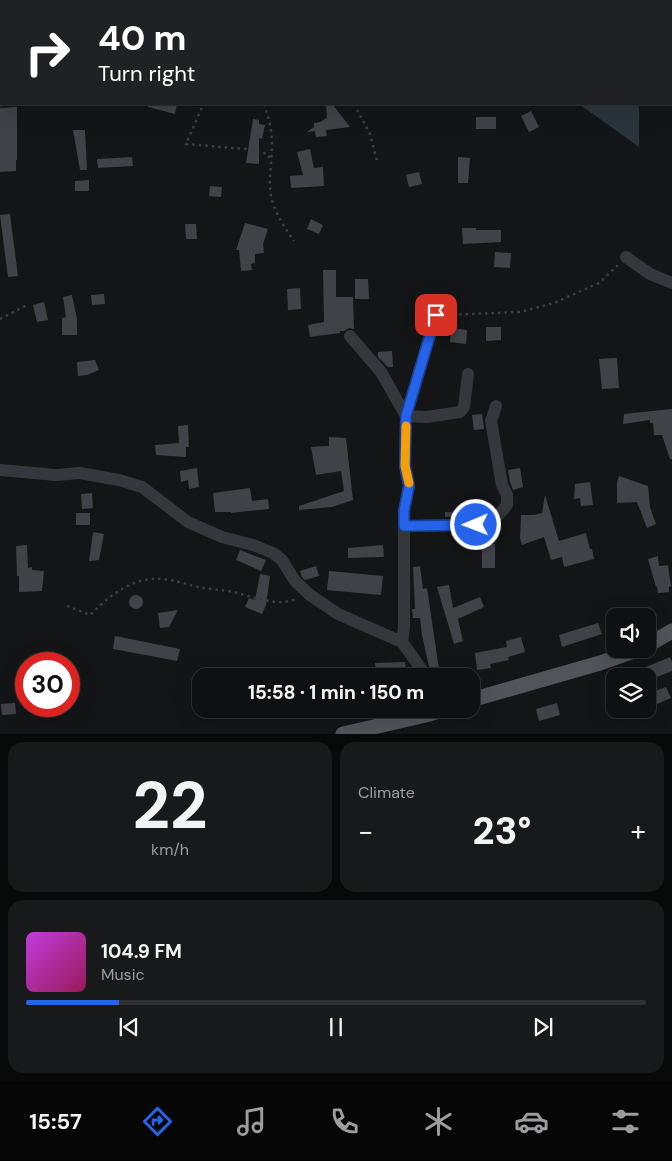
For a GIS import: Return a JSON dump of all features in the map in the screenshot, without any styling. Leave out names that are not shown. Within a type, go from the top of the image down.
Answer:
[{"type":"main road","points":[[656,640],[672,631]]},
{"type":"main road","points":[[480,697],[614,658]]},
{"type":"main road","points":[[343,734],[404,718]]},
{"type":"street","points":[[626,257],[650,274],[672,283]]},
{"type":"street","points":[[402,642],[404,619],[404,511],[409,486],[405,466],[406,416],[436,315]]},
{"type":"street","points":[[350,336],[381,372],[406,416]]},
{"type":"street","points":[[406,416],[427,417],[460,412],[464,407],[468,374]]},
{"type":"street","points":[[404,526],[491,524],[507,505],[507,495],[502,485],[491,421],[496,406]]},
{"type":"street","points":[[0,470],[56,476],[80,473],[119,480],[142,487],[188,522],[222,537],[253,545],[273,553],[282,560],[295,580],[310,595],[338,614],[402,642],[421,668]]},
{"type":"path","points":[[203,105],[186,144],[253,151],[268,154],[271,160]]},
{"type":"path","points":[[264,105],[270,120],[272,146],[271,198],[281,220],[294,241]]},
{"type":"path","points":[[355,105],[370,134],[376,161]]},
{"type":"path","points":[[436,315],[520,312],[554,303],[599,283],[626,257]]},
{"type":"path","points":[[0,319],[27,305]]},
{"type":"path","points":[[66,606],[90,614],[106,600],[132,583],[161,579],[233,592],[269,602],[286,603],[310,595]]},
{"type":"shaded area","points":[[580,105],[639,105],[639,147]]},
{"type":"building","points":[[148,105],[177,105],[175,114],[148,107]]},
{"type":"building","points":[[326,105],[333,105],[350,127],[326,130],[327,136],[316,137],[315,131],[307,132],[314,127],[314,123],[327,118]]},
{"type":"building","points":[[17,107],[16,171],[0,172],[0,108]]},
{"type":"building","points":[[531,111],[539,127],[529,132],[521,116]]},
{"type":"building","points":[[476,117],[496,117],[496,129],[476,129]]},
{"type":"building","points":[[253,119],[259,120],[259,124],[265,125],[262,139],[259,138],[259,164],[246,163]]},
{"type":"building","points":[[73,130],[85,130],[87,170],[80,170]]},
{"type":"building","points":[[310,149],[314,168],[323,167],[324,186],[291,188],[290,176],[303,175],[297,152]]},
{"type":"building","points":[[132,157],[133,166],[98,168],[97,159]]},
{"type":"building","points":[[458,157],[470,158],[468,183],[458,183]]},
{"type":"building","points":[[419,172],[422,184],[409,187],[406,175]]},
{"type":"building","points":[[89,180],[89,191],[75,191],[75,181]]},
{"type":"building","points":[[210,186],[222,187],[221,197],[209,196]]},
{"type":"building","points":[[10,214],[18,276],[8,277],[0,215]]},
{"type":"building","points":[[311,219],[323,225],[319,234],[307,229]]},
{"type":"building","points":[[245,223],[268,229],[263,244],[264,253],[255,254],[255,263],[251,264],[252,270],[241,271],[239,250],[236,250]]},
{"type":"building","points":[[185,224],[196,224],[197,239],[186,239]]},
{"type":"building","points":[[462,228],[501,230],[501,242],[463,244]]},
{"type":"building","points":[[495,252],[511,253],[510,268],[494,267]]},
{"type":"building","points":[[323,270],[336,270],[336,297],[353,297],[354,329],[349,328],[340,331],[340,333],[310,337],[308,325],[324,322]]},
{"type":"building","points":[[355,279],[368,279],[369,299],[355,299]]},
{"type":"building","points":[[300,288],[301,309],[288,310],[287,289]]},
{"type":"building","points":[[104,294],[105,304],[92,305],[91,295]]},
{"type":"building","points":[[72,295],[77,319],[77,335],[62,335],[62,318],[66,317],[63,297]]},
{"type":"building","points":[[44,302],[48,320],[37,322],[33,305]]},
{"type":"building","points":[[486,327],[501,327],[501,340],[486,341]]},
{"type":"building","points":[[451,328],[467,330],[466,344],[450,342]]},
{"type":"building","points":[[392,351],[393,367],[388,367],[378,357],[378,352]]},
{"type":"building","points":[[617,358],[619,388],[602,389],[599,359]]},
{"type":"building","points":[[95,360],[99,370],[87,375],[78,376],[77,362]]},
{"type":"building","points":[[672,409],[672,459],[670,459],[662,435],[654,435],[653,423],[650,423],[650,420],[623,424],[624,414]]},
{"type":"building","points":[[482,414],[484,429],[474,430],[472,415]]},
{"type":"building","points":[[188,425],[189,447],[186,447],[186,457],[156,455],[155,445],[179,443],[178,426]]},
{"type":"building","points":[[329,437],[346,438],[353,500],[332,507],[299,510],[299,506],[344,491],[341,471],[316,475],[311,447],[329,446]]},
{"type":"building","points":[[197,468],[199,487],[189,489],[188,480],[181,482],[180,471]]},
{"type":"building","points":[[520,468],[523,487],[513,490],[508,470]]},
{"type":"building","points":[[619,476],[648,486],[650,507],[656,524],[647,528],[637,502],[617,503]]},
{"type":"building","points":[[590,482],[593,505],[581,506],[580,498],[574,499],[575,484]]},
{"type":"building","points":[[250,488],[252,501],[268,499],[269,509],[231,513],[215,512],[213,493]]},
{"type":"building","points":[[92,493],[93,508],[82,509],[81,494]]},
{"type":"building","points":[[545,495],[559,541],[586,533],[594,559],[564,567],[562,557],[551,560],[544,537],[522,545],[520,538],[521,515],[542,513]]},
{"type":"building","points":[[445,512],[483,513],[483,516],[445,517]]},
{"type":"building","points":[[76,513],[90,513],[90,525],[76,525]]},
{"type":"building","points":[[93,532],[104,534],[99,560],[89,561]]},
{"type":"building","points":[[495,544],[495,568],[482,568],[482,545]]},
{"type":"building","points":[[27,545],[28,568],[32,567],[32,570],[44,571],[42,591],[19,592],[16,546]]},
{"type":"building","points":[[383,545],[383,557],[348,558],[348,548]]},
{"type":"building","points":[[240,550],[266,560],[261,571],[236,560]]},
{"type":"building","points":[[658,556],[659,566],[668,565],[671,586],[669,587],[669,592],[658,593],[656,587],[648,559]]},
{"type":"building","points":[[316,566],[319,576],[305,580],[302,577],[300,571]]},
{"type":"building","points":[[420,566],[423,589],[427,588],[439,668],[429,668],[420,618],[413,618],[412,609],[415,609],[413,567]]},
{"type":"building","points":[[329,571],[383,576],[381,595],[327,590]]},
{"type":"building","points":[[260,574],[270,576],[266,605],[262,614],[245,607],[249,598],[255,600]]},
{"type":"building","points":[[449,585],[453,608],[480,597],[484,607],[458,619],[463,641],[454,644],[437,587]]},
{"type":"building","points":[[136,595],[141,597],[143,602],[141,607],[136,609],[131,607],[129,602],[131,597]]},
{"type":"building","points":[[178,610],[169,627],[160,628],[158,613]]},
{"type":"building","points":[[598,623],[602,634],[562,647],[559,635]]},
{"type":"building","points":[[115,636],[180,649],[177,661],[113,649]]},
{"type":"building","points":[[521,637],[525,652],[508,657],[509,660],[490,664],[491,668],[480,670],[477,668],[475,653],[507,647],[506,641]]},
{"type":"building","points":[[670,657],[672,662],[672,671],[656,677],[656,668],[646,667]]},
{"type":"building","points":[[405,662],[406,668],[376,668],[375,663]]},
{"type":"building","points":[[666,687],[671,698],[656,704],[656,691]]},
{"type":"building","points":[[15,703],[15,714],[2,715],[1,704]]},
{"type":"building","points":[[557,703],[560,715],[539,721],[536,709]]},
{"type":"slow traffic","points":[[406,426],[405,466],[409,483]]},
{"type":"route","points":[[436,315],[406,416],[405,466],[409,486],[404,511],[404,526],[476,525]]}]
